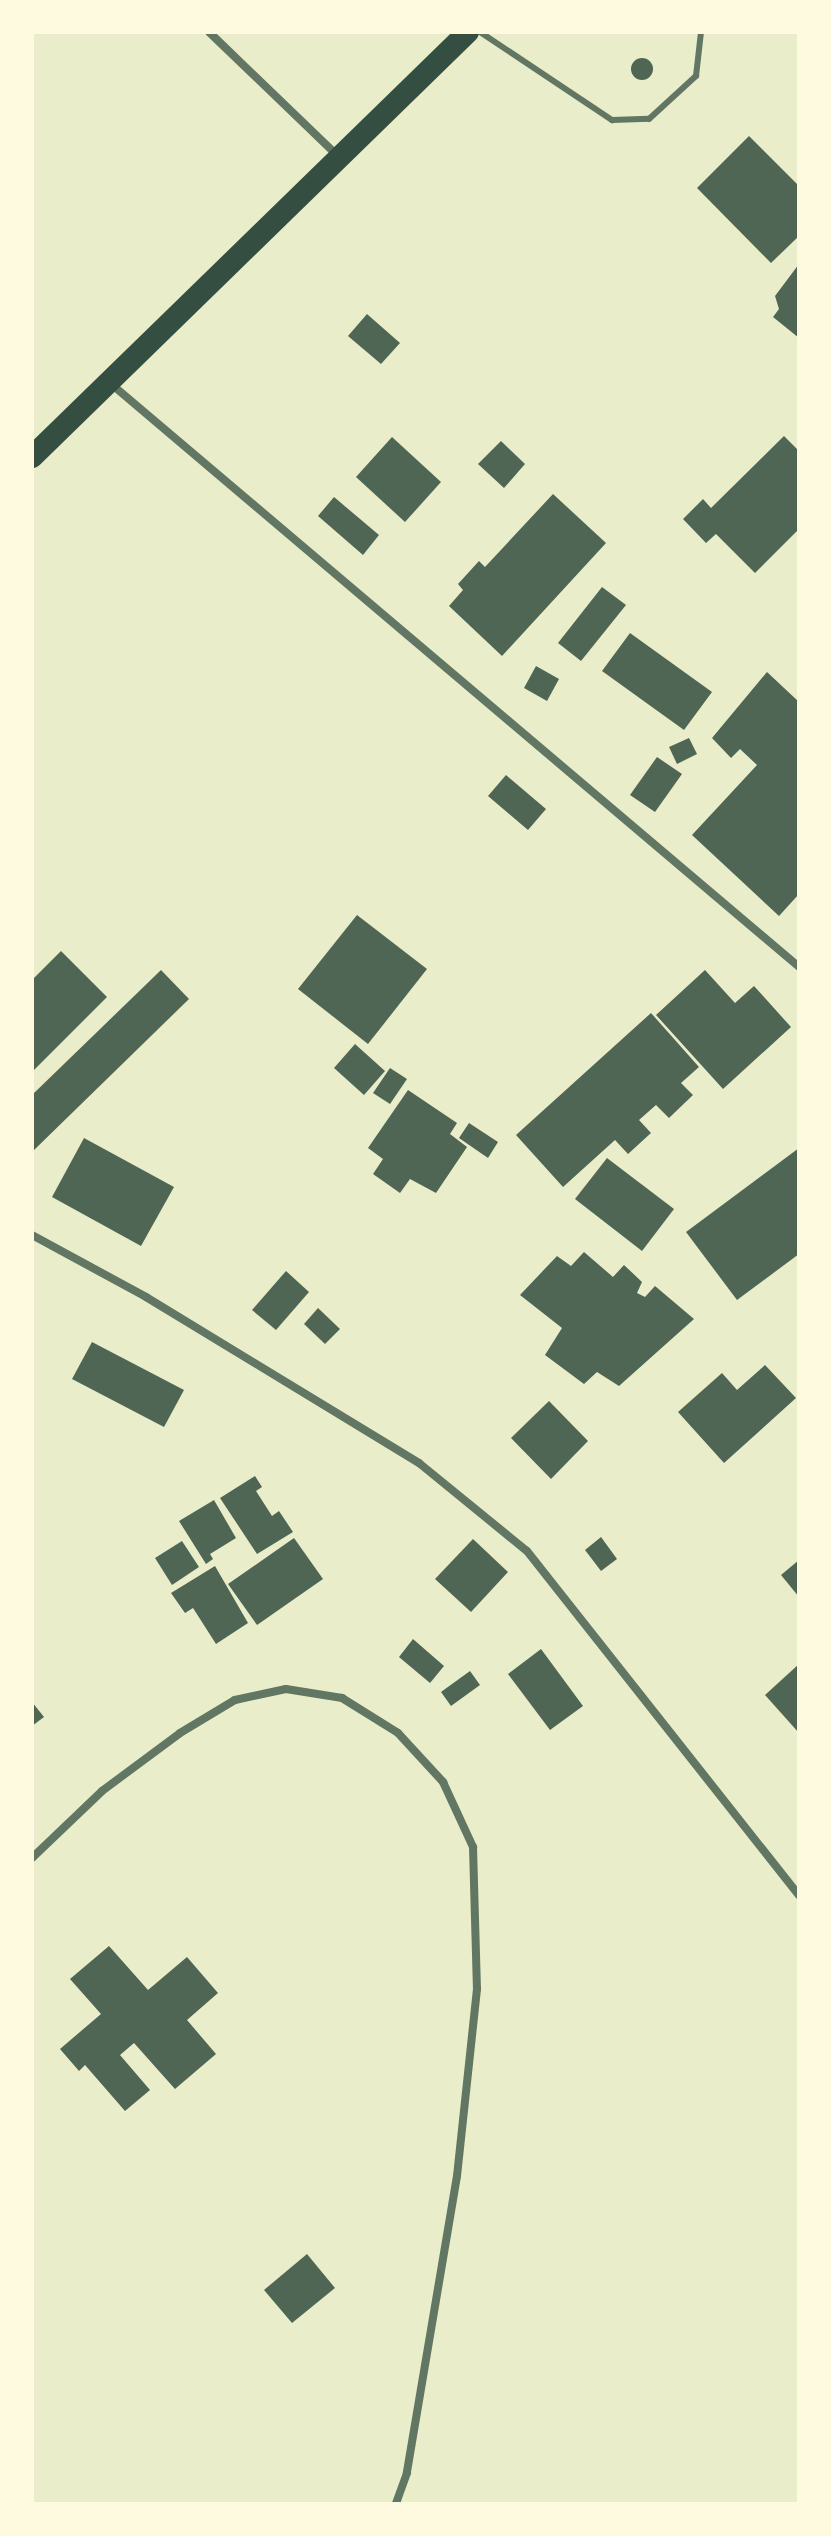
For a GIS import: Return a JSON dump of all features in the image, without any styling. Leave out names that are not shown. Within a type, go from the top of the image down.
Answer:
[{"type":"highway","points":[[32,457],[468,32]]},
{"type":"street","points":[[209,32],[339,157]]},
{"type":"street","points":[[108,381],[799,967]]},
{"type":"street","points":[[32,1235],[146,1297],[419,1463],[527,1551],[799,1896]]},
{"type":"street","points":[[32,1858],[102,1791],[180,1733],[235,1700],[286,1689],[342,1698],[398,1733],[443,1782],[473,1847],[477,1989],[457,2176],[407,2473],[396,2504]]},
{"type":"lane","points":[[480,32],[612,120],[649,119],[696,76],[701,32]]},
{"type":"building","points":[[638,58],[646,58],[653,69],[646,80],[638,80],[631,73],[631,65]]},
{"type":"building","points":[[749,136],[799,186],[799,236],[771,263],[697,188]]},
{"type":"building","points":[[799,264],[799,338],[773,317],[779,309],[775,296]]},
{"type":"building","points":[[367,314],[400,343],[381,364],[348,336]]},
{"type":"building","points":[[784,436],[799,451],[799,529],[755,573],[716,534],[706,543],[683,519],[703,499],[711,508]]},
{"type":"building","points":[[392,437],[441,482],[405,522],[356,477]]},
{"type":"building","points":[[501,441],[525,464],[504,488],[478,464]]},
{"type":"building","points":[[553,494],[606,543],[502,656],[449,606],[463,590],[458,584],[479,561],[485,567]]},
{"type":"building","points":[[334,497],[379,535],[363,555],[318,516]]},
{"type":"building","points":[[602,587],[626,605],[581,661],[558,643]]},
{"type":"building","points":[[630,633],[712,692],[684,730],[602,671]]},
{"type":"building","points":[[536,666],[559,679],[547,701],[524,688]]},
{"type":"building","points":[[767,672],[799,702],[799,894],[779,916],[692,835],[757,765],[740,749],[731,758],[712,738]]},
{"type":"building","points":[[689,738],[697,754],[677,764],[669,747]]},
{"type":"building","points":[[657,757],[682,774],[655,812],[630,795]]},
{"type":"building","points":[[506,775],[546,809],[528,830],[488,796]]},
{"type":"building","points":[[357,915],[427,969],[368,1044],[298,989]]},
{"type":"building","points":[[61,951],[107,997],[32,1072],[32,980]]},
{"type":"building","points":[[161,970],[189,999],[32,1152],[32,1095]]},
{"type":"building","points":[[705,970],[735,1003],[754,986],[791,1027],[723,1089],[656,1015]]},
{"type":"building","points":[[651,1013],[699,1067],[681,1083],[693,1095],[669,1118],[656,1105],[639,1120],[651,1133],[628,1154],[615,1140],[563,1187],[516,1135]]},
{"type":"building","points":[[355,1044],[385,1071],[364,1095],[334,1068]]},
{"type":"building","points":[[390,1068],[407,1079],[390,1104],[373,1093]]},
{"type":"building","points":[[408,1090],[457,1123],[450,1134],[467,1147],[436,1193],[410,1179],[400,1193],[373,1174],[383,1159],[368,1148]]},
{"type":"building","points":[[469,1123],[498,1142],[488,1158],[459,1138]]},
{"type":"building","points":[[84,1138],[174,1187],[141,1246],[52,1197]]},
{"type":"building","points":[[799,1148],[799,1254],[737,1300],[686,1232]]},
{"type":"building","points":[[607,1158],[674,1209],[642,1251],[575,1199]]},
{"type":"building","points":[[584,1252],[613,1277],[624,1265],[642,1282],[637,1293],[645,1297],[655,1286],[694,1319],[619,1386],[597,1372],[584,1384],[545,1355],[562,1328],[520,1295],[557,1256],[571,1266]]},
{"type":"building","points":[[286,1271],[309,1292],[276,1330],[252,1310]]},
{"type":"building","points":[[318,1308],[340,1329],[325,1344],[304,1324]]},
{"type":"building","points":[[92,1342],[184,1390],[164,1427],[72,1379]]},
{"type":"building","points":[[765,1365],[796,1398],[724,1463],[678,1412],[722,1373],[737,1390]]},
{"type":"building","points":[[549,1401],[588,1441],[551,1479],[511,1438]]},
{"type":"building","points":[[255,1476],[262,1487],[256,1491],[272,1516],[279,1511],[293,1532],[257,1554],[220,1498]]},
{"type":"building","points":[[214,1500],[236,1538],[210,1554],[213,1559],[206,1564],[179,1521]]},
{"type":"building","points":[[601,1537],[617,1559],[601,1571],[585,1550]]},
{"type":"building","points":[[294,1538],[323,1579],[257,1625],[228,1584]]},
{"type":"building","points":[[473,1539],[508,1572],[471,1612],[435,1579]]},
{"type":"building","points":[[182,1541],[199,1567],[172,1585],[155,1558]]},
{"type":"building","points":[[799,1560],[799,1597],[781,1575]]},
{"type":"building","points":[[215,1566],[248,1623],[216,1644],[193,1608],[185,1613],[171,1593]]},
{"type":"building","points":[[413,1639],[444,1666],[430,1683],[399,1657]]},
{"type":"building","points":[[541,1649],[583,1706],[550,1730],[508,1674]]},
{"type":"building","points":[[799,1664],[799,1733],[765,1695]]},
{"type":"building","points":[[470,1671],[480,1685],[451,1706],[441,1692]]},
{"type":"building","points":[[32,1702],[44,1717],[32,1726]]},
{"type":"building","points":[[109,1946],[148,1990],[187,1957],[218,1993],[187,2020],[216,2054],[175,2089],[134,2043],[120,2055],[150,2090],[125,2111],[85,2065],[79,2071],[60,2049],[101,2014],[70,1979]]},
{"type":"building","points":[[307,2254],[335,2288],[292,2323],[264,2290]]}]
